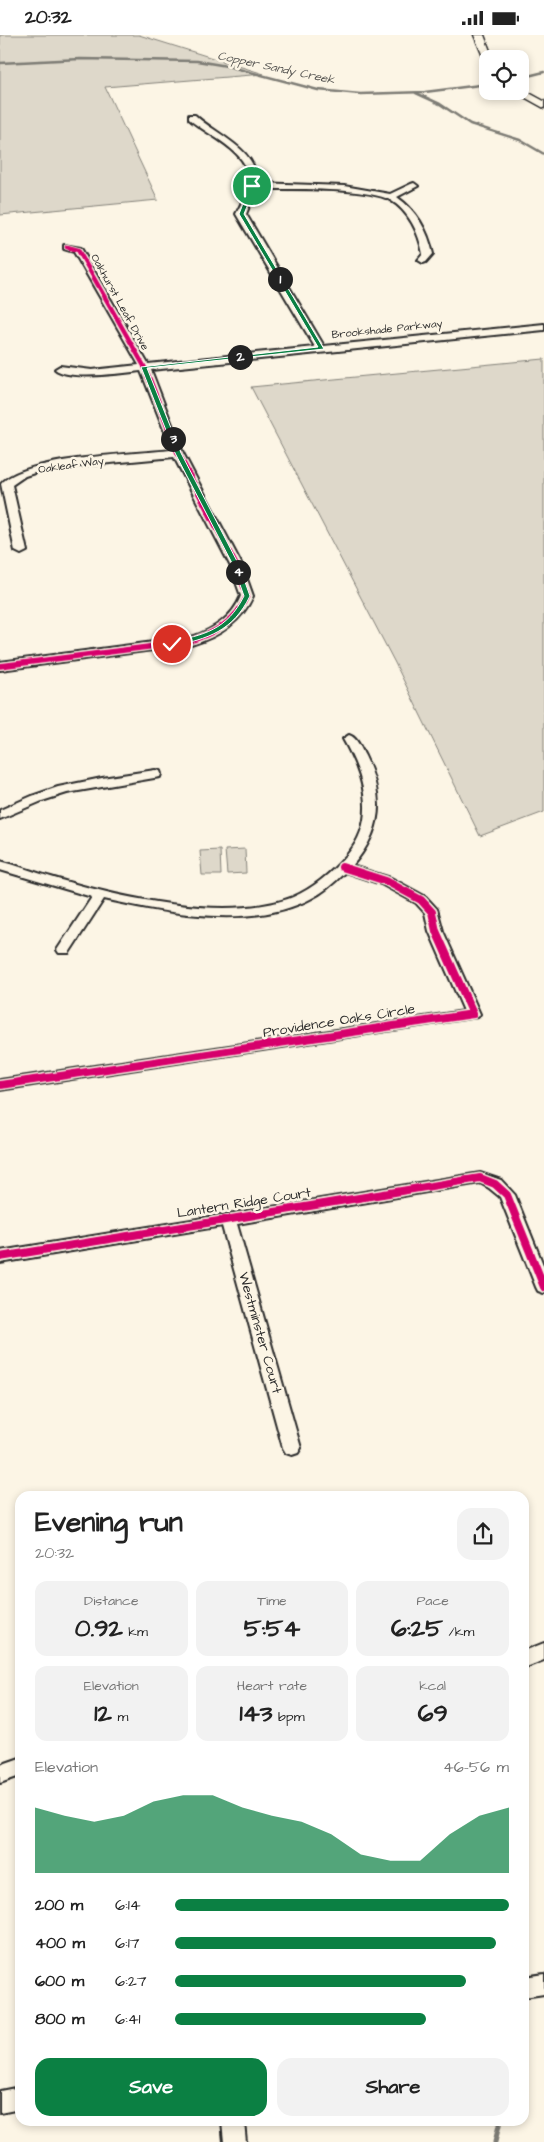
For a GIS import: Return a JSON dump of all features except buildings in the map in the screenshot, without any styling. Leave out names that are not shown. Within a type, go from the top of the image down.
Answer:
[{"type":"street","points":[[479,35],[485,50]]},
{"type":"street","points":[[529,96],[544,105]]},
{"type":"street","points":[[192,117],[199,125],[234,147],[248,161],[253,177],[252,186],[241,214],[321,349]]},
{"type":"street","points":[[252,186],[326,188],[362,191],[390,197],[413,215],[427,246],[428,254],[422,260]]},
{"type":"street","points":[[390,197],[414,186]]},
{"type":"street","name":"Oakhurst Leaf Drive","points":[[0,666],[187,642],[212,633],[222,627],[240,611],[247,596],[236,565],[178,453],[144,367],[78,250],[67,247]]},
{"type":"street","name":"Brookshade Parkway","points":[[60,369],[92,373],[544,327]]},
{"type":"street","name":"Oakleaf Way","points":[[21,551],[6,484],[21,474],[46,466],[178,453]]},
{"type":"street","points":[[0,865],[101,894],[162,906],[235,913],[305,897],[354,855],[370,827],[373,798],[359,755],[349,739]]},
{"type":"street","points":[[0,815],[35,799],[65,790],[113,779],[155,774]]},
{"type":"street","name":"Providence Oaks Circle","points":[[0,1085],[473,1014],[436,931],[432,912],[421,900],[386,881],[342,867]]},
{"type":"street","points":[[64,950],[101,894]]},
{"type":"street","name":"Lantern Ridge Court","points":[[0,1257],[469,1179],[480,1179],[492,1181],[501,1187],[507,1195],[544,1287]]},
{"type":"street","name":"Westminster Court","points":[[228,1219],[292,1448]]},
{"type":"street","points":[[529,1657],[544,1651]]},
{"type":"street","points":[[0,1774],[15,1769]]},
{"type":"street","points":[[529,1986],[544,1984]]},
{"type":"street","points":[[0,2102],[15,2099]]},
{"type":"street","points":[[234,2126],[236,2142]]},
{"type":"shaded area","points":[[0,35],[139,35],[264,74],[105,87],[158,200],[0,215]]},
{"type":"shaded area","points":[[544,359],[544,812],[480,836],[395,663],[251,387]]},
{"type":"shaded area","points":[[245,849],[246,873],[227,874],[225,850]]},
{"type":"shaded area","points":[[220,850],[221,875],[202,875],[200,851]]},
{"type":"waterway","name":"Copper Sandy Creek","points":[[0,63],[80,59],[197,61],[227,66],[318,90],[360,94],[425,92],[479,85]]},
{"type":"waterway","name":"Copper Sandy Creek","points":[[529,76],[544,72]]},
{"type":"waterway","points":[[416,93],[440,104],[470,124],[520,140],[544,154]]},
{"type":"waterway","points":[[495,2142],[499,2126]]},
{"type":"cycle path","points":[[0,666],[187,642],[223,627],[238,613],[247,596],[236,565],[178,453],[144,366],[78,250],[67,247]]},
{"type":"cycle path","points":[[0,1085],[473,1014],[436,931],[432,912],[421,900],[386,881],[342,867]]},
{"type":"cycle path","points":[[0,1257],[480,1178],[495,1184],[507,1195],[544,1287]]},
{"type":"route","points":[[172,644],[200,638],[222,627],[240,611],[245,604],[247,596],[236,565],[178,453],[144,367],[321,349],[241,214],[252,186]]}]
